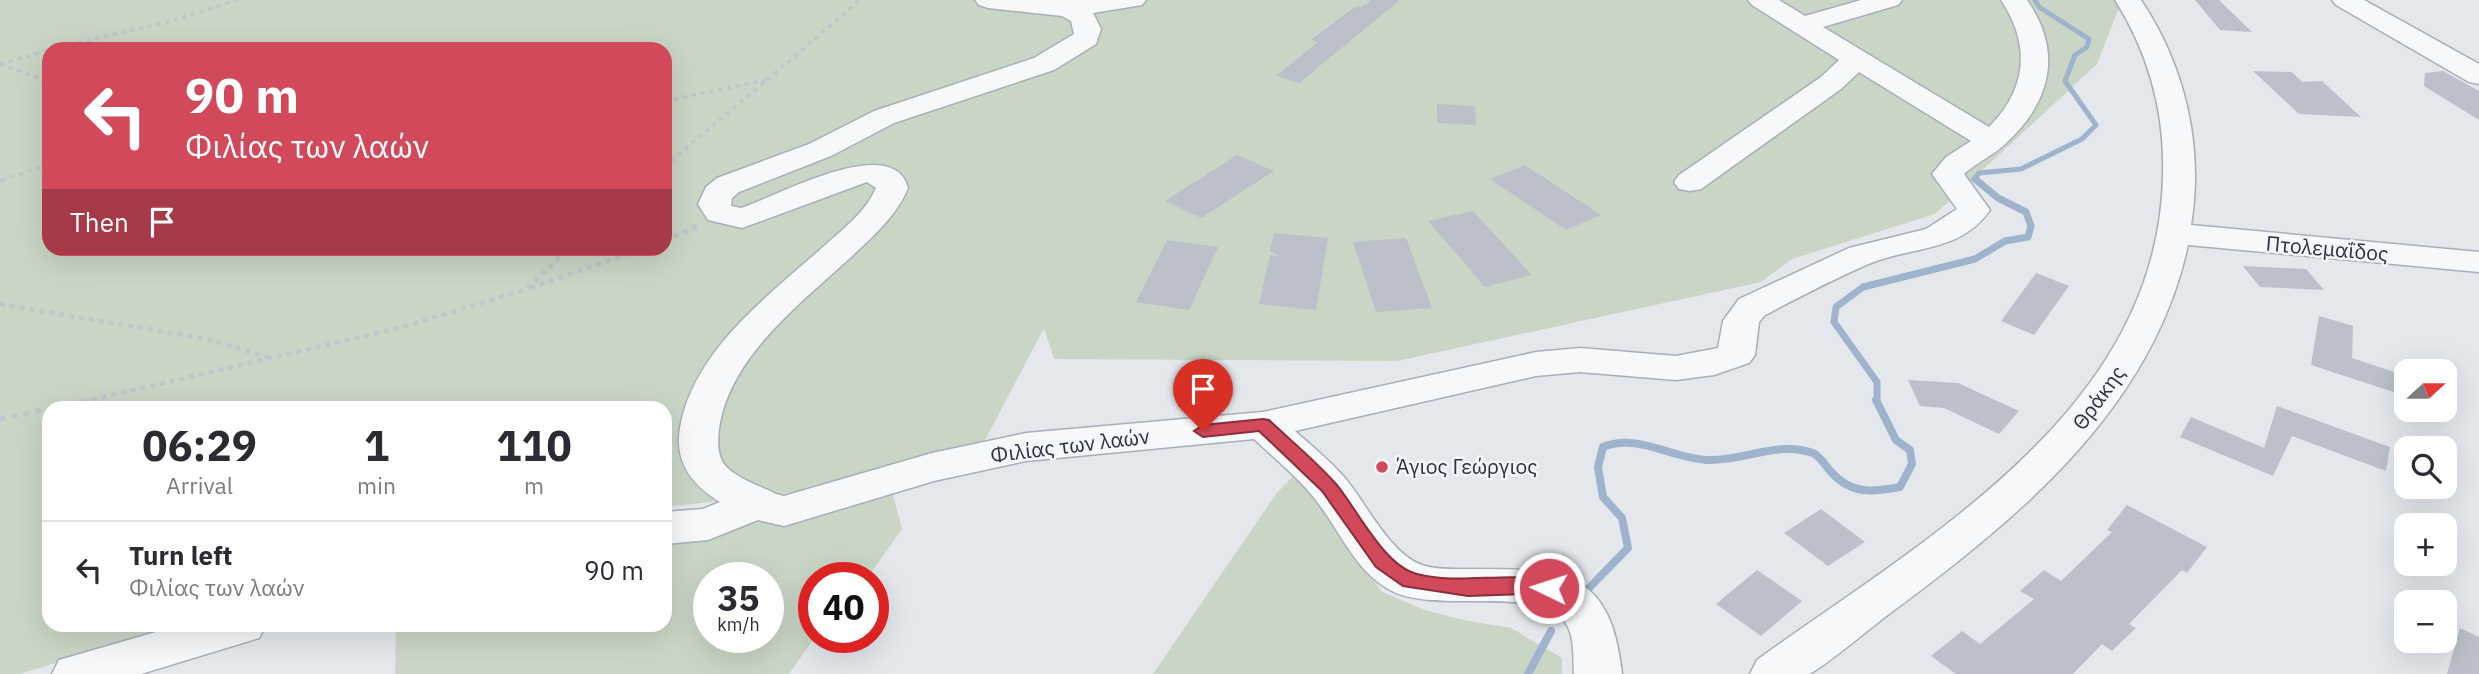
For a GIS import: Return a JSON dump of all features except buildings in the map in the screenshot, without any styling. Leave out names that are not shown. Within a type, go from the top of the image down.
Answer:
[{"type":"street","points":[[988,0],[1068,9],[1133,0]]},
{"type":"street","points":[[1761,0],[1991,141],[2027,99],[2031,85],[2033,55],[2029,26],[2014,0]]},
{"type":"street","points":[[1801,25],[1889,0]]},
{"type":"street","name":"Θράκης","points":[[1774,674],[1949,547],[2056,454],[2127,360],[2159,286],[2175,234],[2179,197],[2178,125],[2166,76],[2152,38],[2128,0]]},
{"type":"street","points":[[2345,0],[2479,76]]},
{"type":"street","points":[[720,213],[714,204],[717,194],[727,185],[820,150],[884,117],[1018,73],[1078,45],[1087,38],[1088,29],[1082,16],[1068,9]]},
{"type":"street","points":[[1690,182],[1831,83],[1856,59]]},
{"type":"street","name":"Φιλίας των λαών","points":[[720,213],[742,218],[848,177],[883,177],[892,188],[888,199],[873,219],[775,309],[713,381],[698,419],[698,450],[704,467],[715,481],[776,510],[794,509],[932,467],[1026,447],[1263,425],[1536,364],[1579,360],[1675,370],[1710,366],[1736,355],[1741,320],[1752,307],[1862,255],[1949,232],[1968,219],[1974,210],[1948,174],[1954,165],[1991,141]]},
{"type":"street","name":"Πτολεμαΐδος","points":[[2175,234],[2479,262]]},
{"type":"street","points":[[1263,425],[1328,487],[1382,562],[1410,581],[1468,588],[1531,585],[1566,595],[1588,621],[1598,654],[1598,674]]},
{"type":"street","points":[[672,527],[708,524],[758,503]]},
{"type":"street","points":[[76,674],[219,632]]},
{"type":"path","points":[[80,42],[172,21],[237,0]]},
{"type":"path","points":[[672,160],[860,0]]},
{"type":"path","points":[[0,64],[42,51]]},
{"type":"path","points":[[0,64],[42,79]]},
{"type":"path","points":[[672,100],[767,80]]},
{"type":"path","points":[[0,181],[42,167]]},
{"type":"path","points":[[672,237],[720,213]]},
{"type":"path","points":[[527,289],[561,256]]},
{"type":"path","points":[[86,401],[399,328],[527,289],[622,256]]},
{"type":"path","points":[[0,304],[50,315],[235,344],[275,359]]},
{"type":"path","points":[[0,419],[42,410]]},
{"type":"green space","points":[[0,0],[2116,0],[2122,10],[2118,10],[2097,64],[1935,214],[1792,259],[1761,282],[1397,361],[1054,359],[1044,328],[982,446],[790,493],[672,506],[672,401],[42,401],[42,632],[158,632],[19,674],[0,674]]},
{"type":"green space","points":[[1297,472],[1335,519],[1354,554],[1382,592],[1425,610],[1511,628],[1562,658],[1562,674],[1153,674],[1276,494]]},
{"type":"green space","points":[[891,488],[902,529],[879,562],[798,562],[798,653],[804,653],[789,674],[395,674],[396,632],[672,632],[672,533],[762,522]]},
{"type":"waterway","points":[[1974,180],[1979,173],[2021,169],[2082,139],[2096,125],[2065,81],[2075,55],[2087,47],[2089,39],[2039,7],[2035,0]]},
{"type":"waterway","points":[[1877,402],[1877,382],[1834,322],[1836,307],[1863,287],[1975,259],[2005,241],[2028,237],[2031,226],[2026,212],[1998,198],[1975,179]]},
{"type":"waterway","points":[[1589,588],[1628,548],[1622,518],[1603,497],[1598,467],[1603,447],[1616,443],[1641,444],[1707,460],[1773,450],[1800,450],[1816,454],[1839,479],[1855,488],[1872,491],[1900,487],[1912,464],[1910,450],[1896,440],[1877,402]]},
{"type":"waterway","points":[[1528,674],[1551,631]]},
{"type":"place","name":"Άγιος Γεώργιος","points":[[1382,467]]},
{"type":"route","points":[[1203,431],[1263,425],[1328,487],[1382,562],[1410,581],[1468,588],[1531,585],[1549,588]]}]
